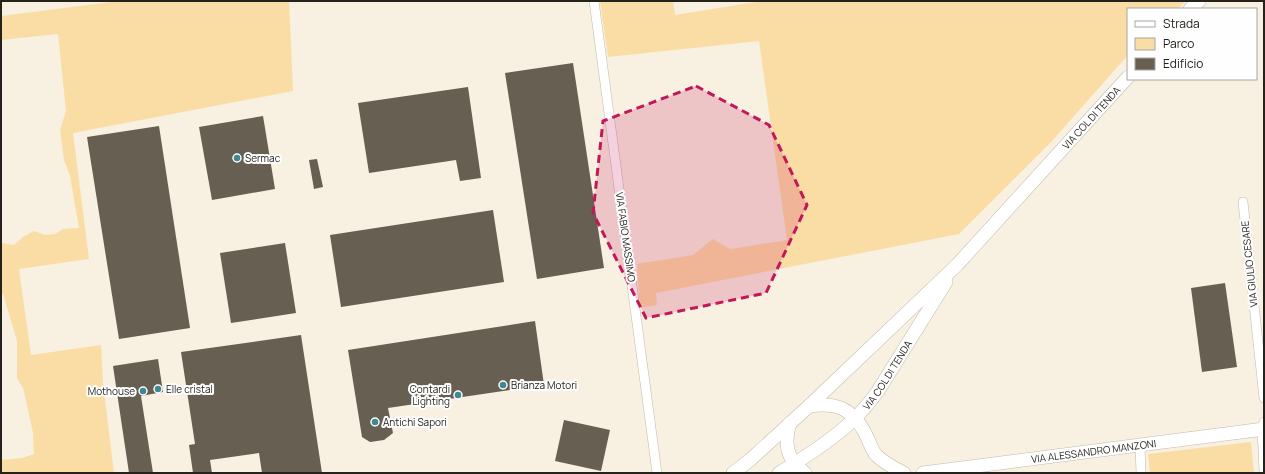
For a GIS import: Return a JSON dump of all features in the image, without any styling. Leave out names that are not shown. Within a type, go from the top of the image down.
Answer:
[{"type":"main road","points":[[1191,8],[1199,1]]},
{"type":"main road","name":"VIA COL DI TENDA","points":[[733,473],[750,460],[809,406],[957,265],[1127,78]]},
{"type":"main road","name":"VIA COL DI TENDA","points":[[779,473],[795,464],[830,438],[856,418],[865,408],[878,391],[957,265]]},
{"type":"main road","points":[[809,406],[821,404],[833,405],[856,418],[865,432],[875,453],[884,462],[904,473]]},
{"type":"main road","points":[[790,423],[786,436],[787,448],[795,464],[805,473]]},
{"type":"main road","name":"VIA ALESSANDRO MANZONI","points":[[923,473],[951,471],[1140,446],[1263,427]]},
{"type":"street","name":"VIA FABIO MASSIMO","points":[[594,1],[657,473]]},
{"type":"street","name":"VIA GIULIO CESARE","points":[[1243,202],[1264,398]]},
{"type":"street","points":[[1263,427],[1264,470]]},
{"type":"street","points":[[1140,446],[1141,473]]},
{"type":"highlighted area","points":[[696,86],[769,125],[807,205],[766,293],[646,318],[593,213],[603,121]]},
{"type":"green space","points":[[119,1],[289,1],[293,91],[73,133],[89,259],[19,269],[31,355],[101,345],[103,383],[114,473],[1,473],[1,460],[22,458],[34,454],[33,433],[27,405],[23,388],[17,378],[17,341],[3,294],[1,293],[1,243],[14,245],[23,237],[34,231],[45,235],[55,234],[63,229],[79,228],[70,176],[64,160],[60,130],[66,111],[58,34],[1,40],[1,16]]},
{"type":"green space","points":[[600,1],[673,1],[675,15],[762,1],[1186,1],[1178,8],[1127,8],[1127,56],[1052,141],[959,234],[656,293],[657,305],[640,308],[637,264],[693,255],[713,239],[730,249],[787,240],[759,41],[608,57]]},
{"type":"green space","points":[[1251,442],[1254,473],[1150,473],[1148,454]]},
{"type":"building","points":[[573,63],[604,268],[537,279],[505,73]]},
{"type":"building","points":[[468,87],[481,178],[460,181],[456,160],[369,173],[358,103]]},
{"type":"building","name":"Sermac","points":[[263,116],[275,189],[212,200],[199,127]]},
{"type":"building","points":[[159,126],[190,328],[119,339],[87,137]]},
{"type":"building","points":[[317,159],[323,187],[314,189],[309,160]]},
{"type":"building","points":[[493,210],[504,282],[341,307],[330,235]]},
{"type":"building","points":[[285,243],[296,313],[231,323],[220,253]]},
{"type":"building","points":[[1225,283],[1237,367],[1202,372],[1191,288]]},
{"type":"building","points":[[535,321],[544,385],[388,408],[393,433],[384,440],[370,442],[362,437],[348,350]]},
{"type":"building","points":[[301,335],[322,473],[262,473],[259,453],[210,460],[212,473],[193,473],[189,445],[195,444],[181,352]]},
{"type":"building","points":[[158,359],[163,392],[141,396],[153,473],[129,473],[113,366]]},
{"type":"building","points":[[564,420],[610,430],[601,471],[555,461]]},
{"type":"place","name":"Sermac","points":[[237,158]]},
{"type":"place","name":"Brianza Motori","points":[[503,385]]},
{"type":"place","name":"Elle cristal","points":[[158,389]]},
{"type":"place","name":"Mothouse","points":[[143,391]]},
{"type":"place","name":"Contardi Lighting","points":[[458,395]]},
{"type":"place","name":"Antichi Sapori","points":[[375,422]]}]
